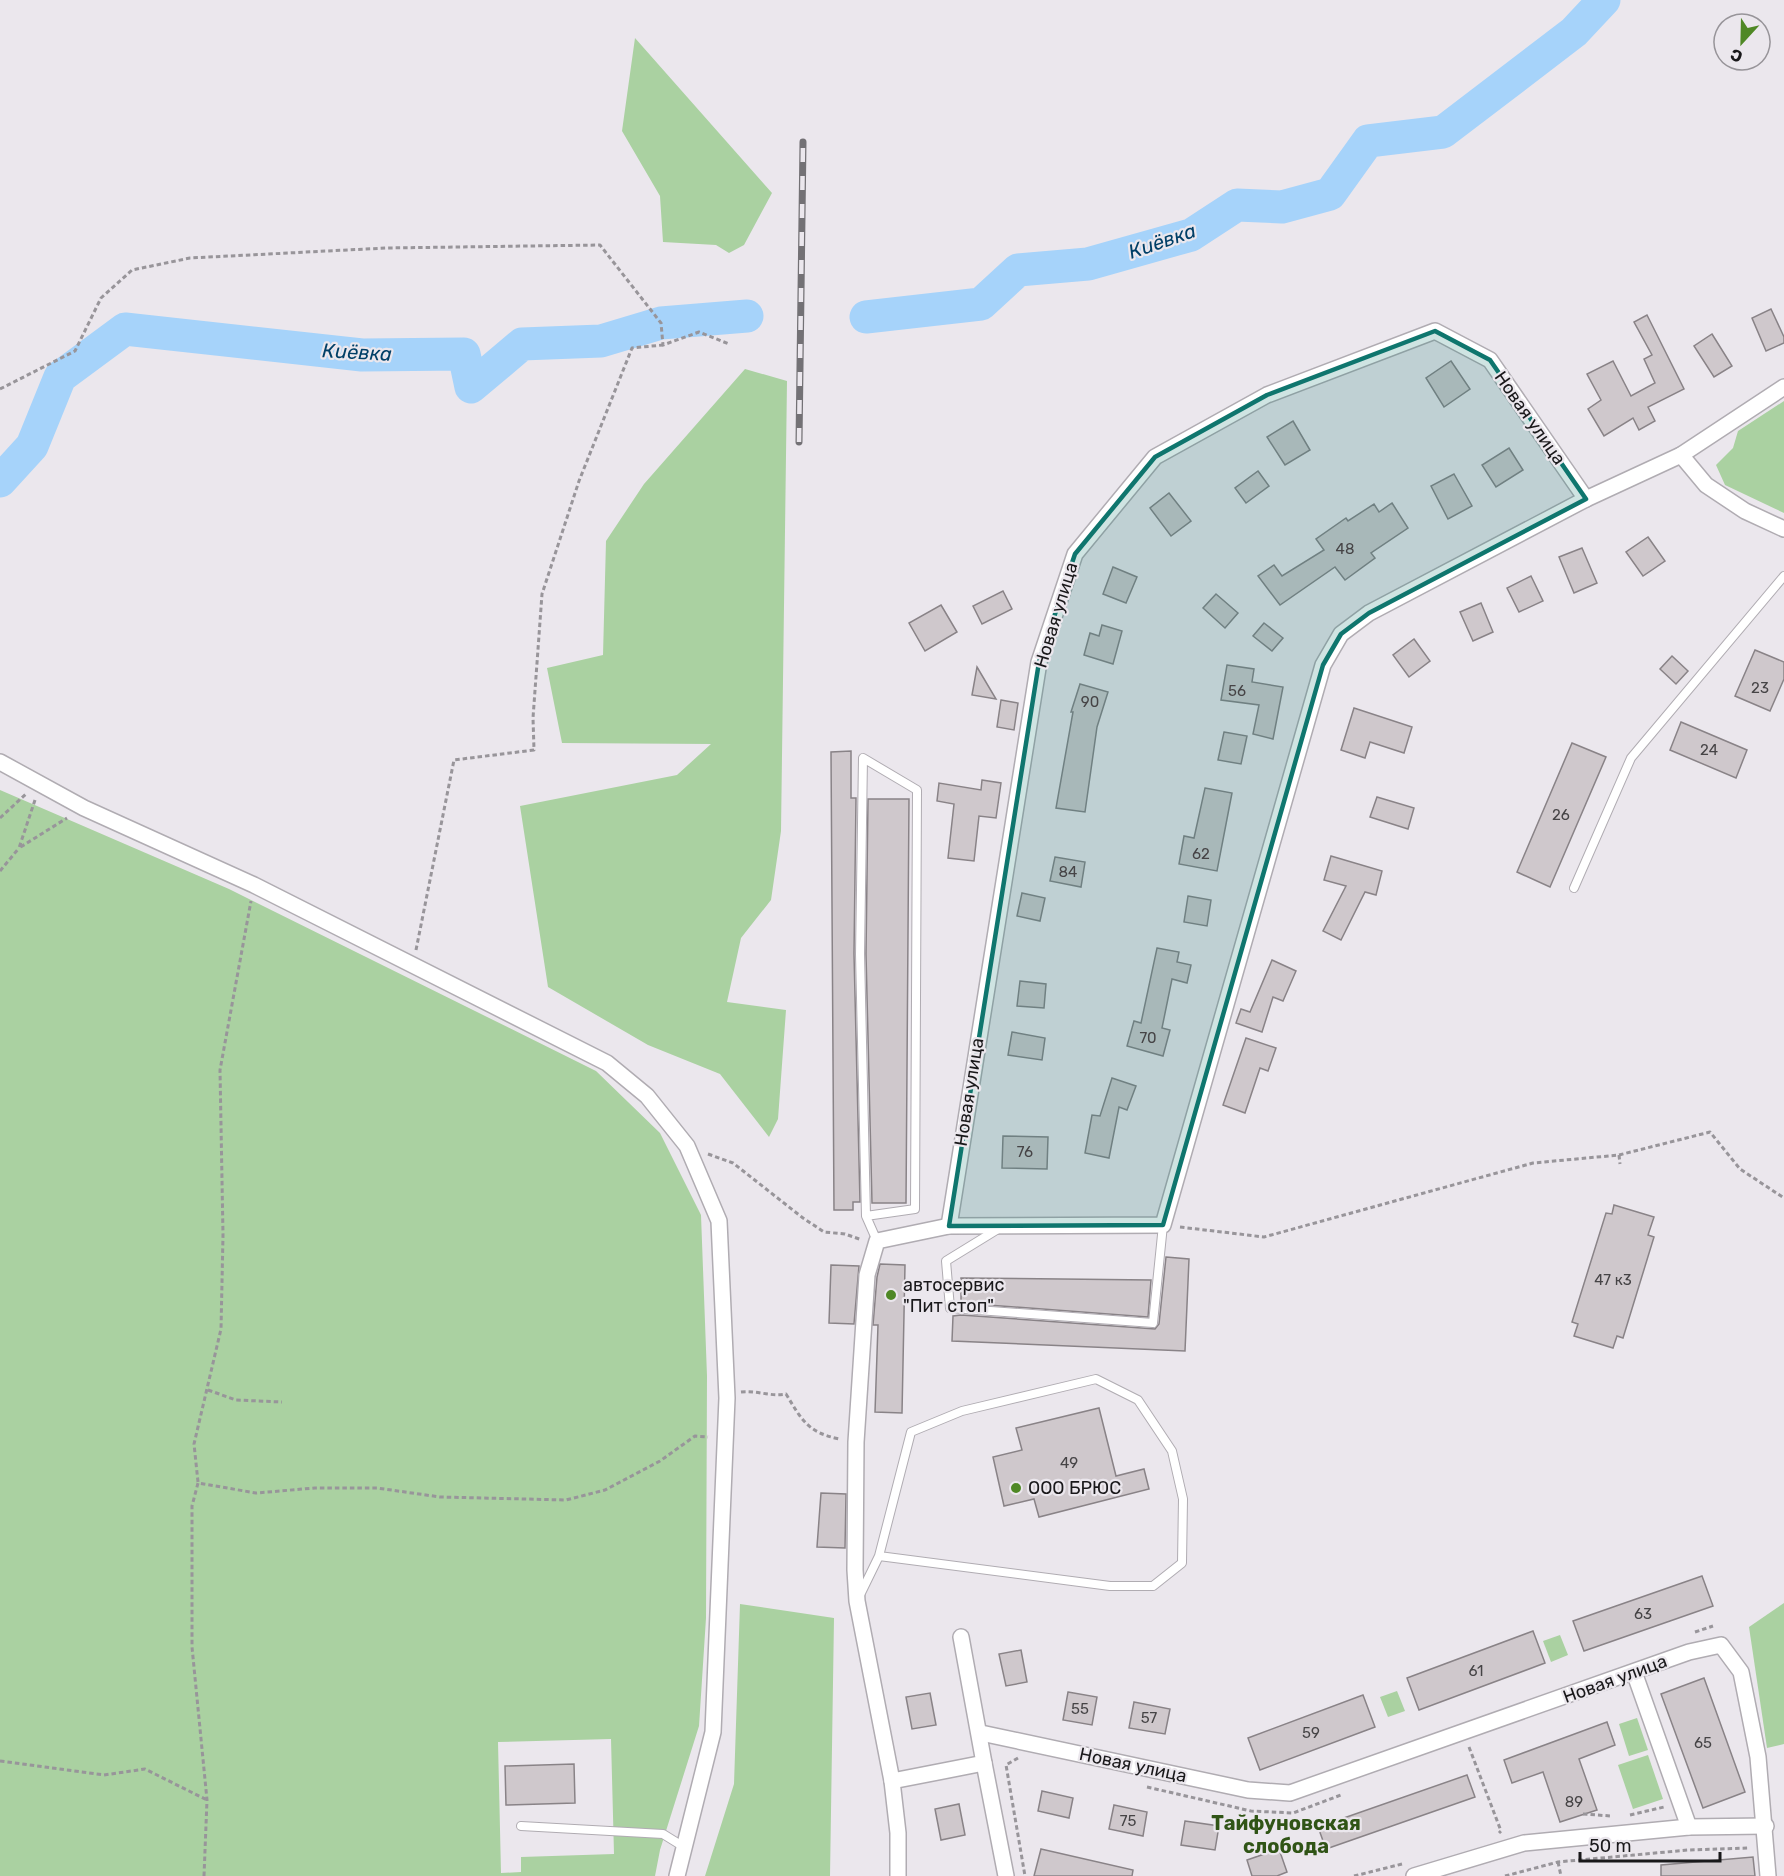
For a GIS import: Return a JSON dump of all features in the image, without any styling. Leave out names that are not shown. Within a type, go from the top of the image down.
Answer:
[{"type":"street","name":"Новая улица","points":[[949,1226],[1039,662],[1075,554],[1155,457],[1267,395],[1435,331],[1490,360],[1586,499]]},
{"type":"street","points":[[898,1876],[898,1833],[892,1781],[857,1601],[855,1570],[856,1442],[867,1275],[877,1241],[949,1226],[1163,1225],[1323,665],[1341,634],[1370,613],[1586,499],[1682,455],[1784,387]]},
{"type":"street","points":[[1682,455],[1706,485],[1745,511],[1784,529]]},
{"type":"street","points":[[0,762],[84,808],[254,885],[607,1063],[647,1096],[687,1146],[719,1221],[727,1398],[713,1732],[677,1876]]},
{"type":"street","points":[[961,1637],[981,1733],[984,1762],[1006,1876]]},
{"type":"street","name":"Новая улица","points":[[981,1733],[1248,1790],[1290,1793],[1689,1652],[1721,1645],[1741,1672],[1758,1757],[1766,1826]]},
{"type":"street","points":[[1634,1672],[1689,1827]]},
{"type":"street","points":[[892,1781],[984,1762]]},
{"type":"street","points":[[1414,1876],[1524,1843],[1689,1827],[1766,1826],[1768,1876]]},
{"type":"lane","points":[[1574,888],[1631,758],[1784,576]]},
{"type":"lane","points":[[866,1216],[915,1209],[917,790],[862,758],[860,954],[866,1216],[877,1241]]},
{"type":"lane","points":[[1002,1227],[946,1261],[950,1308],[1153,1323],[1163,1225]]},
{"type":"lane","points":[[857,1601],[879,1556],[911,1432],[962,1411],[1096,1379],[1138,1400],[1172,1451],[1182,1499],[1182,1563],[1153,1586],[1110,1586],[879,1556]]},
{"type":"lane","points":[[521,1826],[663,1834],[684,1847]]},
{"type":"path","points":[[0,389],[75,351],[101,298],[132,270],[190,258],[386,248],[600,245],[661,323],[663,345]]},
{"type":"path","points":[[413,964],[454,760],[534,750],[533,718],[542,594],[579,481],[632,348],[663,345],[699,332],[729,344]]},
{"type":"path","points":[[0,818],[39,782]]},
{"type":"path","points":[[19,848],[39,782]]},
{"type":"path","points":[[0,871],[19,848],[84,808]]},
{"type":"path","points":[[204,1876],[207,1800],[192,1647],[192,1506],[198,1483],[194,1444],[221,1329],[223,1235],[220,1070],[254,885]]},
{"type":"path","points":[[1163,1225],[1264,1238],[1533,1163],[1619,1155],[1710,1132],[1740,1168],[1784,1198]]},
{"type":"path","points":[[687,1146],[733,1163],[824,1232],[877,1241]]},
{"type":"path","points":[[1619,1155],[1620,1164]]},
{"type":"path","points":[[208,1390],[236,1400],[282,1402]]},
{"type":"path","points":[[727,1398],[738,1392],[755,1390],[775,1396],[786,1394],[803,1424],[827,1436],[856,1442]]},
{"type":"path","points":[[198,1483],[256,1493],[315,1488],[377,1488],[440,1497],[566,1500],[605,1490],[660,1461],[695,1436],[725,1439]]},
{"type":"path","points":[[1691,1634],[1713,1626]]},
{"type":"path","points":[[1469,1745],[1490,1801]]},
{"type":"path","points":[[0,1761],[104,1775],[145,1769],[207,1800]]},
{"type":"path","points":[[1504,1876],[1558,1862],[1688,1850],[1754,1848]]},
{"type":"path","points":[[1558,1862],[1561,1876]]},
{"type":"highlighted area","points":[[1435,331],[1490,360],[1586,499],[1369,613],[1341,634],[1323,665],[1163,1225],[949,1226],[1039,662],[1075,554],[1155,457],[1267,395]]},
{"type":"green space","points":[[635,38],[772,193],[744,245],[729,253],[716,245],[663,242],[660,196],[622,131]]},
{"type":"green space","points":[[745,369],[787,381],[781,831],[771,900],[741,938],[727,1002],[786,1010],[778,1119],[769,1137],[720,1074],[648,1045],[548,987],[520,806],[677,775],[711,744],[562,743],[547,668],[603,655],[606,541],[644,484]]},
{"type":"green space","points":[[1784,401],[1784,513],[1725,485],[1716,465],[1733,448],[1738,431]]},
{"type":"green space","points":[[0,790],[229,889],[596,1071],[660,1133],[701,1215],[707,1376],[706,1618],[699,1726],[660,1850],[655,1876],[0,1876]],"holes":[[[611,1739],[614,1854],[521,1857],[521,1872],[501,1873],[498,1742]]]},
{"type":"green space","points":[[1784,1603],[1784,1744],[1767,1748],[1749,1627]]},
{"type":"green space","points":[[740,1604],[834,1618],[830,1876],[705,1876],[734,1784]]},
{"type":"green space","points":[[1560,1635],[1568,1655],[1551,1662],[1543,1641]]},
{"type":"green space","points":[[1397,1691],[1405,1711],[1388,1717],[1380,1697]]},
{"type":"green space","points":[[1637,1718],[1648,1750],[1629,1756],[1619,1724]]},
{"type":"green space","points":[[1648,1755],[1663,1799],[1633,1809],[1618,1765]]},
{"type":"building","points":[[1771,309],[1784,337],[1784,343],[1766,351],[1752,318]]},
{"type":"building","points":[[1647,315],[1684,389],[1648,407],[1655,421],[1639,430],[1633,418],[1604,436],[1588,409],[1601,400],[1587,374],[1613,361],[1631,396],[1655,383],[1644,359],[1652,355],[1634,322]]},
{"type":"building","points":[[1712,334],[1732,366],[1714,377],[1694,346]]},
{"type":"building","points":[[1451,361],[1470,389],[1444,407],[1426,378]]},
{"type":"building","points":[[1293,421],[1310,450],[1285,465],[1267,437]]},
{"type":"building","points":[[1509,448],[1523,470],[1496,487],[1482,465]]},
{"type":"building","points":[[1258,471],[1269,486],[1246,503],[1235,488]]},
{"type":"building","points":[[1454,474],[1472,506],[1448,519],[1431,486]]},
{"type":"building","points":[[1169,493],[1191,521],[1171,536],[1150,508]]},
{"type":"building","points":[[1392,503],[1408,528],[1371,553],[1375,558],[1345,580],[1335,567],[1280,605],[1258,576],[1274,565],[1282,576],[1324,550],[1316,539],[1346,518],[1348,521],[1374,504],[1379,512]]},
{"type":"building","points":[[1648,537],[1665,561],[1643,576],[1626,552]]},
{"type":"building","points":[[1582,548],[1597,583],[1574,593],[1559,557]]},
{"type":"building","points":[[1113,567],[1137,577],[1126,603],[1103,594]]},
{"type":"building","points":[[1531,576],[1543,601],[1519,612],[1507,588]]},
{"type":"building","points":[[1003,591],[1012,609],[982,624],[973,606]]},
{"type":"building","points":[[1216,594],[1238,613],[1225,628],[1203,608]]},
{"type":"building","points":[[1481,603],[1493,632],[1473,641],[1460,612]]},
{"type":"building","points":[[941,605],[957,632],[925,651],[909,623]]},
{"type":"building","points":[[1264,623],[1283,638],[1272,651],[1253,636]]},
{"type":"building","points":[[1102,625],[1122,631],[1113,664],[1084,655],[1090,633],[1099,636]]},
{"type":"building","points":[[1414,639],[1430,661],[1409,677],[1393,655]]},
{"type":"building","points":[[1755,650],[1784,662],[1784,679],[1770,711],[1735,696]]},
{"type":"building","points":[[1672,656],[1688,671],[1676,684],[1660,669]]},
{"type":"building","points":[[1227,665],[1254,669],[1252,682],[1283,687],[1273,739],[1253,734],[1259,705],[1221,700]]},
{"type":"building","points":[[977,667],[996,699],[972,695]]},
{"type":"building","points":[[1080,684],[1108,692],[1097,727],[1085,812],[1056,808],[1073,712],[1071,712]]},
{"type":"building","points":[[1001,700],[1018,703],[1014,730],[997,727]]},
{"type":"building","points":[[1354,708],[1412,727],[1404,753],[1370,742],[1365,758],[1341,750]]},
{"type":"building","points":[[1681,722],[1747,750],[1736,778],[1670,750]]},
{"type":"building","points":[[1224,732],[1247,736],[1241,764],[1218,760]]},
{"type":"building","points":[[1572,743],[1606,757],[1550,887],[1517,872]]},
{"type":"building","points":[[851,751],[851,798],[856,798],[854,954],[860,1202],[853,1202],[853,1210],[834,1210],[831,752]]},
{"type":"building","points":[[982,780],[1001,783],[996,818],[979,816],[974,861],[948,858],[954,804],[937,801],[939,783],[981,790]]},
{"type":"building","points":[[1205,788],[1232,793],[1217,871],[1179,864],[1184,836],[1194,838]]},
{"type":"building","points":[[1377,797],[1414,808],[1408,829],[1370,817]]},
{"type":"building","points":[[868,799],[909,799],[906,1203],[872,1203],[866,954]]},
{"type":"building","points":[[1331,856],[1382,871],[1376,895],[1365,892],[1341,940],[1323,931],[1346,886],[1324,880]]},
{"type":"building","points":[[1055,857],[1085,862],[1081,887],[1050,881]]},
{"type":"building","points":[[1022,893],[1045,898],[1040,921],[1017,916]]},
{"type":"building","points":[[1188,896],[1211,900],[1207,926],[1184,922]]},
{"type":"building","points":[[1157,948],[1179,952],[1177,962],[1191,965],[1187,983],[1172,979],[1162,1028],[1170,1030],[1163,1056],[1127,1046],[1134,1021],[1141,1023]]},
{"type":"building","points":[[1272,960],[1296,971],[1283,1001],[1273,997],[1262,1032],[1236,1023],[1241,1009],[1250,1012]]},
{"type":"building","points":[[1020,981],[1046,984],[1044,1008],[1017,1006]]},
{"type":"building","points":[[1012,1032],[1045,1038],[1042,1060],[1008,1055]]},
{"type":"building","points":[[1246,1038],[1276,1048],[1268,1071],[1260,1068],[1245,1113],[1223,1105]]},
{"type":"building","points":[[1112,1078],[1136,1086],[1127,1110],[1119,1107],[1109,1158],[1085,1153],[1092,1115],[1100,1116]]},
{"type":"building","points":[[1003,1136],[1048,1137],[1047,1169],[1002,1168]]},
{"type":"building","points":[[1614,1205],[1654,1217],[1648,1235],[1654,1237],[1623,1338],[1617,1336],[1613,1348],[1574,1336],[1578,1324],[1572,1322],[1606,1213],[1612,1214]]},
{"type":"building","points":[[1166,1257],[1189,1259],[1185,1351],[952,1341],[953,1316],[961,1315],[1155,1329],[1159,1324]]},
{"type":"building","points":[[880,1264],[905,1265],[902,1413],[875,1412],[878,1325],[873,1325]]},
{"type":"building","points":[[831,1265],[859,1266],[854,1324],[829,1323]]},
{"type":"building","points":[[961,1278],[1151,1280],[1148,1317],[961,1303]]},
{"type":"building","points":[[1099,1408],[1116,1476],[1144,1469],[1149,1489],[1039,1517],[1034,1499],[1004,1506],[993,1457],[1022,1450],[1016,1428]]},
{"type":"building","points":[[821,1493],[846,1494],[845,1548],[817,1547]]},
{"type":"building","points":[[1702,1576],[1713,1606],[1584,1651],[1573,1621]]},
{"type":"building","points":[[1533,1631],[1545,1663],[1419,1710],[1407,1678]]},
{"type":"building","points":[[1021,1650],[1027,1682],[1006,1686],[999,1654]]},
{"type":"building","points":[[1704,1678],[1745,1792],[1703,1808],[1661,1694]]},
{"type":"building","points":[[1068,1692],[1097,1697],[1092,1725],[1063,1720]]},
{"type":"building","points":[[930,1693],[936,1725],[912,1729],[906,1697]]},
{"type":"building","points":[[1363,1695],[1375,1727],[1260,1770],[1248,1738]]},
{"type":"building","points":[[1134,1702],[1170,1709],[1165,1734],[1129,1728]]},
{"type":"building","points":[[1607,1722],[1615,1745],[1579,1759],[1597,1810],[1560,1822],[1543,1772],[1512,1783],[1504,1760]]},
{"type":"building","points":[[574,1764],[575,1803],[506,1805],[505,1766]]},
{"type":"building","points":[[1467,1775],[1475,1797],[1326,1849],[1318,1827]]},
{"type":"building","points":[[1042,1791],[1073,1798],[1069,1818],[1038,1811]]},
{"type":"building","points":[[959,1804],[965,1835],[941,1840],[935,1809]]},
{"type":"building","points":[[1114,1805],[1147,1812],[1143,1836],[1109,1829]]},
{"type":"building","points":[[1185,1821],[1219,1826],[1215,1850],[1181,1845]]},
{"type":"building","points":[[1041,1849],[1133,1870],[1132,1876],[1034,1876]]},
{"type":"building","points":[[1279,1849],[1287,1872],[1277,1876],[1252,1876],[1247,1860]]},
{"type":"building","points":[[1753,1857],[1755,1876],[1661,1876],[1661,1865]]},
{"type":"waterway","name":"Киёвка","points":[[866,317],[981,304],[1018,270],[1088,264],[1191,235],[1237,205],[1282,207],[1330,194],[1368,141],[1443,132],[1574,32],[1604,0]]},
{"type":"waterway","name":"Киёвка","points":[[0,481],[32,446],[60,377],[125,329],[362,355],[464,354],[471,387],[522,344],[601,341],[661,323],[747,316]]},
{"type":"railway","points":[[799,442],[803,142]]},
{"type":"place","name":"автосервис \"Пит стоп\"","points":[[891,1295]]},
{"type":"place","name":"ООО БРЮС","points":[[1016,1488]]},
{"type":"district","name":"Тайфуновская слобода","points":[[1286,1834]]}]
